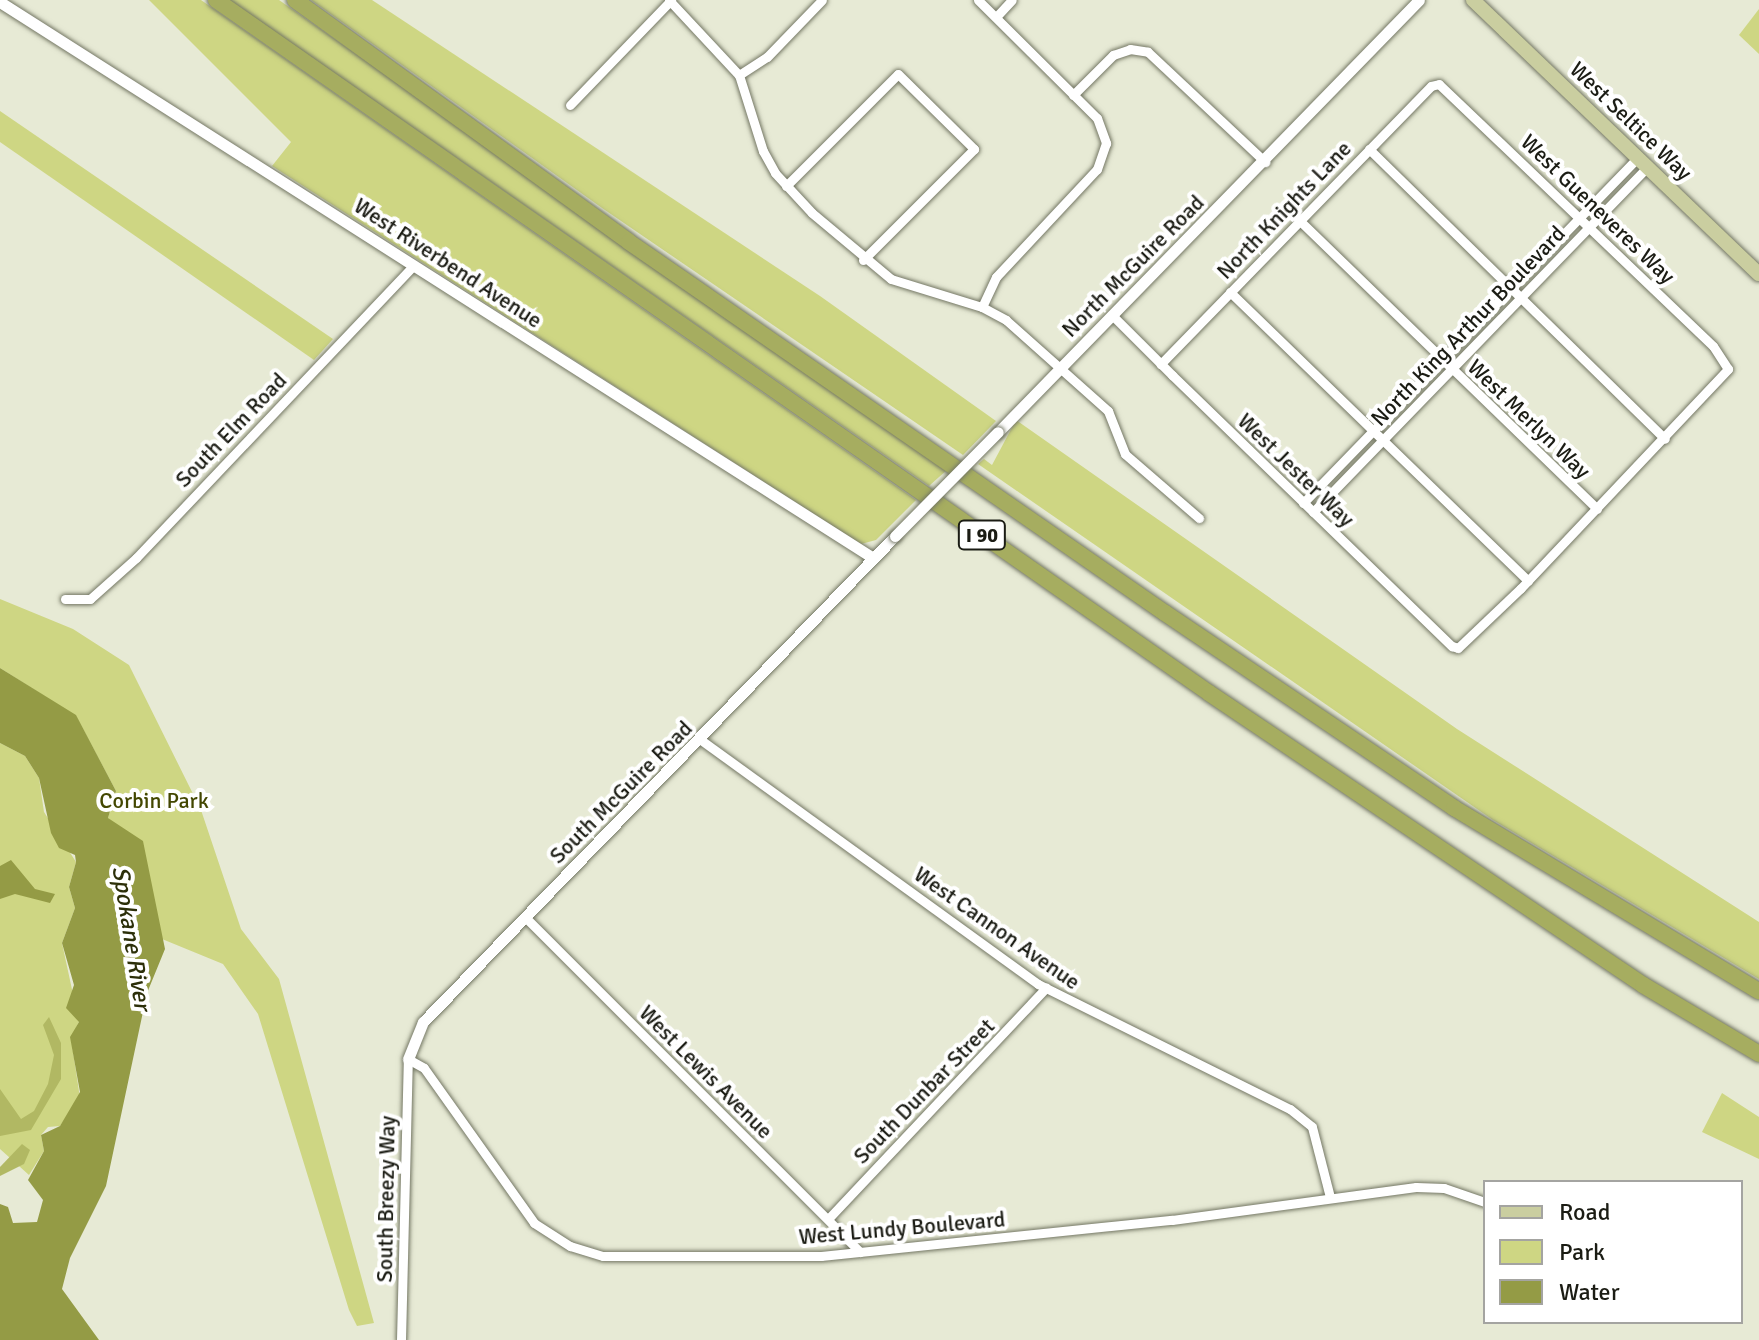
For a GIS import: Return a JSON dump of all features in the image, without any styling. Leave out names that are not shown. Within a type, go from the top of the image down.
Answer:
[{"type":"highway","name":"I 90","points":[[216,0],[1209,693],[1643,985],[1759,1054]]},
{"type":"highway","name":"I 90","points":[[295,0],[629,242],[1178,622],[1454,808],[1759,991]]},
{"type":"main road","name":"West Seltice Way","points":[[1473,0],[1759,274]]},
{"type":"street","points":[[570,105],[670,0],[739,75],[763,151],[786,186],[863,260],[913,289],[982,307],[1006,320],[1113,417],[1120,446],[1132,461],[1199,518]]},
{"type":"street","points":[[739,75],[767,57],[822,0]]},
{"type":"street","points":[[978,0],[1102,127],[1106,143],[1102,162],[996,277],[982,307]]},
{"type":"street","points":[[996,17],[1012,0]]},
{"type":"street","name":"North McGuire Road","points":[[873,558],[1265,162],[1419,0]]},
{"type":"street","name":"West Riverbend Avenue","points":[[0,2],[873,558]]},
{"type":"street","points":[[1073,95],[1113,55],[1130,49],[1148,52],[1265,162]]},
{"type":"street","points":[[786,186],[898,74],[974,149],[863,260]]},
{"type":"street","name":"North Knights Lane","points":[[1161,364],[1435,84]]},
{"type":"street","name":"West Gueneveres Way","points":[[1435,84],[1446,86],[1724,357],[1728,369],[1665,439]]},
{"type":"street","points":[[1230,292],[1528,581],[1665,439],[1369,149]]},
{"type":"street","name":"North King Arthur Boulevard","points":[[1303,503],[1580,217],[1643,161]]},
{"type":"street","name":"North King Arthur Boulevard","points":[[1313,512],[1590,227],[1643,161]]},
{"type":"street","name":"West Merlyn Way","points":[[1299,220],[1597,509]]},
{"type":"street","name":"South Elm Road","points":[[65,599],[90,599],[136,558],[414,265]]},
{"type":"street","name":"West Jester Way","points":[[1112,315],[1303,503],[1458,648],[1528,581]]},
{"type":"street","name":"South McGuire Road","points":[[408,1059],[423,1022],[701,740],[873,558]]},
{"type":"street","name":"West Cannon Avenue","points":[[701,740],[1046,988],[1290,1109],[1312,1127],[1330,1197]]},
{"type":"street","name":"West Lewis Avenue","points":[[525,917],[860,1252]]},
{"type":"street","name":"South Dunbar Street","points":[[828,1219],[1046,988]]},
{"type":"street","name":"West Lundy Boulevard","points":[[408,1059],[429,1075],[526,1215],[570,1246],[614,1256],[821,1256],[1172,1220],[1416,1187],[1444,1188],[1483,1201]]},
{"type":"street","name":"South Breezy Way","points":[[401,1340],[408,1059]]},
{"type":"green space","points":[[149,0],[201,0],[916,500],[876,540],[861,544],[272,166],[291,142]]},
{"type":"green space","points":[[229,0],[279,0],[948,469],[929,486]]},
{"type":"green space","points":[[311,0],[372,0],[820,296],[996,421],[963,455],[602,208]]},
{"type":"green space","points":[[1759,9],[1759,54],[1739,35]]},
{"type":"green space","points":[[0,111],[333,339],[314,360],[0,142]]},
{"type":"green space","points":[[1016,420],[1457,729],[1759,922],[1759,979],[1493,820],[978,464],[984,459],[992,465]]},
{"type":"green space","name":"Corbin Park","points":[[0,599],[73,629],[129,665],[201,810],[241,929],[279,979],[374,1323],[357,1326],[349,1310],[258,1014],[223,964],[162,939],[151,901],[108,818],[116,791],[76,716],[0,668]]},
{"type":"green space","points":[[0,743],[25,756],[39,778],[44,812],[76,862],[69,887],[75,908],[62,943],[79,1022],[71,1038],[80,1098],[60,1126],[48,1127],[41,1135],[44,1151],[29,1175],[0,1149]]},
{"type":"green space","points":[[1722,1093],[1759,1117],[1759,1159],[1702,1132]]},
{"type":"shaded area","points":[[49,1017],[61,1043],[61,1079],[31,1130],[0,1136],[0,1089],[21,1119],[34,1111],[48,1084],[54,1055],[43,1025]]},
{"type":"shaded area","points":[[22,1144],[30,1150],[24,1164],[0,1176],[0,1167]]},
{"type":"water","name":"Spokane River","points":[[0,668],[76,715],[116,791],[108,818],[143,841],[165,949],[147,993],[106,1186],[70,1258],[62,1289],[99,1340],[0,1340],[0,1204],[8,1207],[13,1223],[37,1222],[43,1200],[28,1180],[44,1151],[41,1135],[60,1126],[80,1092],[70,1037],[79,1022],[66,1008],[74,985],[62,943],[75,908],[69,887],[75,855],[59,848],[51,833],[39,778],[25,756],[0,743]]},
{"type":"water","points":[[11,860],[35,889],[55,894],[50,903],[15,894],[0,899],[0,866]]}]
